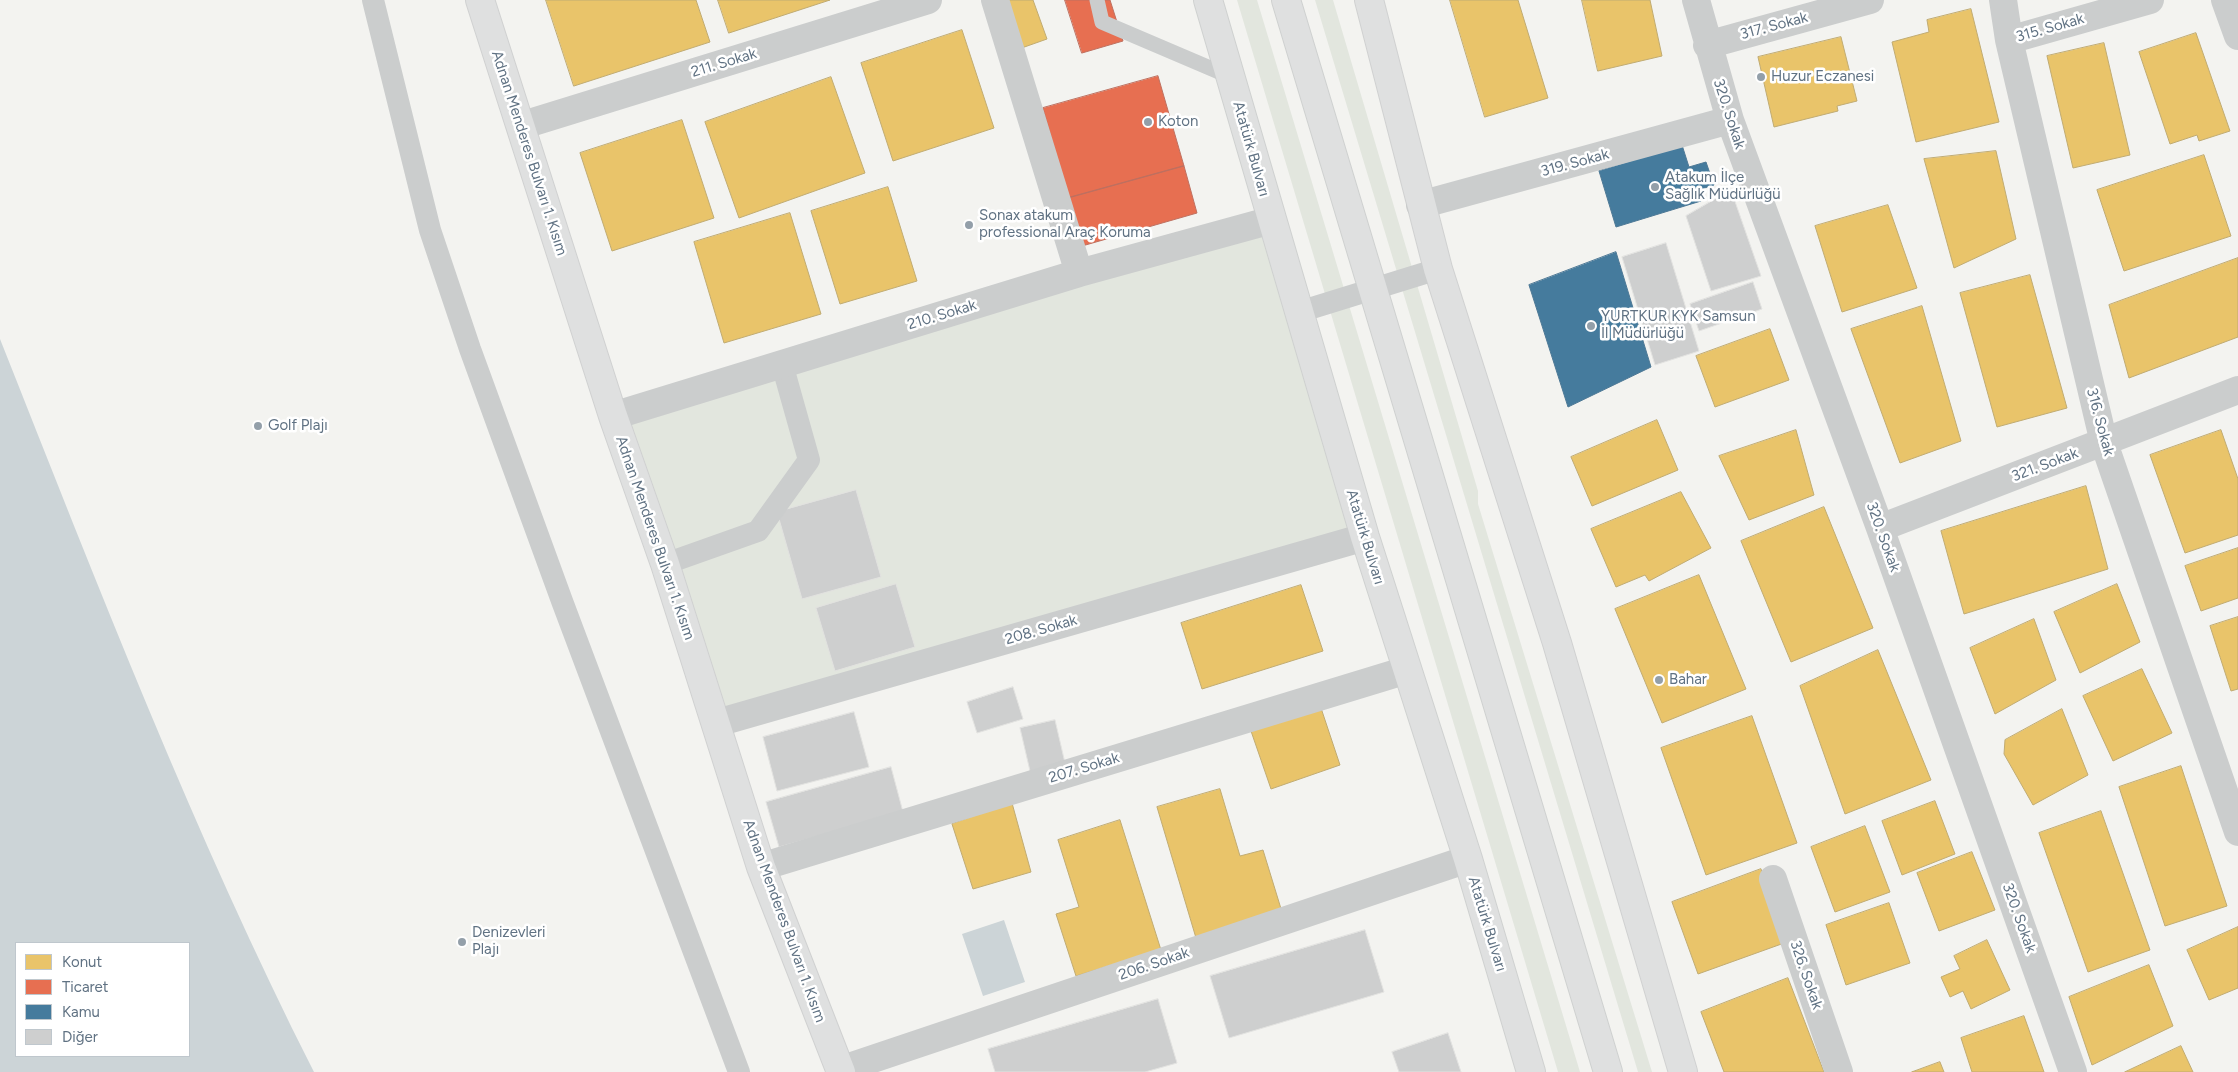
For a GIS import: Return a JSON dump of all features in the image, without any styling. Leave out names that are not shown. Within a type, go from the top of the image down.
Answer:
[{"type":"main road","name":"Adnan Menderes Bulvarı 1. Kısım","points":[[480,0],[613,416],[665,564],[717,724],[761,867],[840,1071]]},
{"type":"main road","name":"Atatürk Bulvarı","points":[[1208,0],[1365,537],[1468,859],[1531,1072]]},
{"type":"main road","points":[[1286,0],[1608,1072]]},
{"type":"main road","points":[[1369,0],[1420,205],[1438,269],[1556,644],[1683,1072]]},
{"type":"street","points":[[373,0],[430,230],[467,340],[558,592],[739,1072]]},
{"type":"street","name":"211. Sokak","points":[[520,126],[928,0]]},
{"type":"street","points":[[995,0],[1079,273]]},
{"type":"street","name":"320. Sokak","points":[[1696,0],[1707,45],[1730,120],[1880,528],[2073,1072]]},
{"type":"street","name":"317. Sokak","points":[[1707,45],[1870,0]]},
{"type":"street","name":"316. Sokak","points":[[2003,0],[2009,40],[2104,443],[2238,832]]},
{"type":"street","name":"315. Sokak","points":[[2009,40],[2150,0]]},
{"type":"street","points":[[2225,0],[2238,36]]},
{"type":"street","name":"319. Sokak","points":[[1420,205],[1730,120]]},
{"type":"street","name":"210. Sokak","points":[[613,416],[1079,273],[1272,220]]},
{"type":"street","points":[[1299,312],[1438,269]]},
{"type":"street","points":[[665,564],[758,531],[809,460],[782,364]]},
{"type":"street","name":"321. Sokak","points":[[1880,528],[2238,390]]},
{"type":"street","name":"208. Sokak","points":[[717,724],[1365,537]]},
{"type":"street","name":"207. Sokak","points":[[761,867],[1407,670]]},
{"type":"street","name":"206. Sokak","points":[[840,1071],[1468,859]]},
{"type":"street","name":"326. Sokak","points":[[1773,879],[1839,1072]]},
{"type":"lane","points":[[1097,0],[1102,22],[1231,77]]},
{"type":"shaded area","points":[[1237,0],[1257,0],[1580,1072],[1558,1072]]},
{"type":"shaded area","points":[[1315,0],[1333,0],[1478,491],[1478,504],[1652,1072],[1638,1072]]},
{"type":"shaded area","points":[[1272,220],[1365,537],[717,723],[613,416]]},
{"type":"shaded area","points":[[0,339],[111,617],[188,801],[270,983],[314,1072],[0,1072]]},
{"type":"shaded area","points":[[1004,920],[1025,982],[983,996],[962,934]]},
{"type":"building: Konut","points":[[546,0],[696,0],[710,42],[574,86]]},
{"type":"building: Konut","points":[[718,0],[830,0],[729,33]]},
{"type":"building: Konut","points":[[1000,0],[1033,0],[1047,39],[1016,50]]},
{"type":"building: Konut","points":[[1450,0],[1518,0],[1548,98],[1485,117]]},
{"type":"building: Konut","points":[[1582,0],[1650,0],[1662,56],[1598,71]]},
{"type":"building: Konut","points":[[1971,9],[1999,122],[1916,142],[1892,42],[1929,32],[1927,20]]},
{"type":"building: Konut","points":[[962,30],[994,128],[893,161],[861,63]]},
{"type":"building: Konut","points":[[2196,33],[2230,131],[2199,141],[2197,135],[2170,144],[2139,52]]},
{"type":"building: Konut","points":[[1841,37],[1857,101],[1837,106],[1838,111],[1774,127],[1758,57]]},
{"type":"building: Konut","points":[[2104,43],[2130,155],[2073,168],[2047,56]]},
{"type":"building: Konut","points":[[831,77],[865,173],[739,218],[705,122]]},
{"type":"building: Konut","points":[[682,120],[714,218],[612,251],[580,153]]},
{"type":"building: Konut","points":[[1996,151],[2016,239],[1954,268],[1924,159]]},
{"type":"building: Konut","points":[[2204,155],[2231,236],[2124,271],[2097,190]]},
{"type":"building: Konut","points":[[888,187],[917,281],[840,304],[811,211]]},
{"type":"building: Konut","points":[[1888,205],[1917,288],[1842,312],[1815,226]]},
{"type":"building: Konut","points":[[790,213],[821,314],[724,343],[694,242]]},
{"type":"building: Konut","points":[[2238,258],[2238,337],[2129,378],[2109,305]]},
{"type":"building: Konut","points":[[2030,275],[2067,408],[1997,427],[1960,293]]},
{"type":"building: Konut","points":[[1922,306],[1961,441],[1900,463],[1851,329]]},
{"type":"building: Konut","points":[[1770,329],[1789,380],[1715,407],[1696,356]]},
{"type":"building: Konut","points":[[1657,420],[1678,470],[1592,506],[1571,457]]},
{"type":"building: Konut","points":[[1796,430],[1814,495],[1749,520],[1719,456]]},
{"type":"building: Konut","points":[[2221,430],[2238,479],[2238,535],[2185,553],[2150,455]]},
{"type":"building: Konut","points":[[2086,486],[2108,569],[1964,614],[1941,531]]},
{"type":"building: Konut","points":[[1681,492],[1711,548],[1649,581],[1645,575],[1616,587],[1591,529]]},
{"type":"building: Konut","points":[[1824,507],[1873,628],[1791,662],[1741,541]]},
{"type":"building: Konut","points":[[2238,548],[2238,598],[2201,611],[2185,566]]},
{"type":"building: Konut","points":[[1699,575],[1746,689],[1662,723],[1615,609]]},
{"type":"building: Konut","points":[[2117,584],[2140,642],[2080,673],[2054,612]]},
{"type":"building: Konut","points":[[1301,585],[1323,651],[1202,689],[1181,623]]},
{"type":"building: Konut","points":[[2238,617],[2238,689],[2231,691],[2210,626]]},
{"type":"building: Konut","points":[[2034,619],[2056,680],[1995,714],[1970,648]]},
{"type":"building: Konut","points":[[1878,650],[1931,780],[1845,814],[1800,686]]},
{"type":"building: Konut","points":[[2142,669],[2172,733],[2113,761],[2083,696]]},
{"type":"building: Konut","points":[[1321,708],[1340,765],[1271,789],[1251,731]]},
{"type":"building: Konut","points":[[2062,709],[2088,775],[2033,805],[2004,754],[2005,740]]},
{"type":"building: Konut","points":[[1752,716],[1797,843],[1706,875],[1661,748]]},
{"type":"building: Konut","points":[[2181,766],[2227,906],[2165,926],[2119,787]]},
{"type":"building: Konut","points":[[1220,789],[1240,856],[1263,850],[1282,912],[1196,938],[1157,807]]},
{"type":"building: Konut","points":[[1935,801],[1955,854],[1902,875],[1882,821]]},
{"type":"building: Konut","points":[[1012,803],[1031,872],[973,889],[952,824]]},
{"type":"building: Konut","points":[[2101,811],[2150,950],[2088,972],[2039,833]]},
{"type":"building: Konut","points":[[1120,820],[1161,950],[1076,976],[1056,914],[1079,907],[1058,840]]},
{"type":"building: Konut","points":[[1865,826],[1890,892],[1835,912],[1811,847]]},
{"type":"building: Konut","points":[[1972,852],[1995,910],[1939,931],[1917,873]]},
{"type":"building: Konut","points":[[1761,869],[1787,942],[1698,974],[1672,902]]},
{"type":"building: Konut","points":[[1889,903],[1910,963],[1846,985],[1826,925]]},
{"type":"building: Konut","points":[[2238,927],[2238,988],[2209,1000],[2187,950]]},
{"type":"building: Konut","points":[[1987,940],[2010,990],[1971,1009],[1963,991],[1950,997],[1941,977],[1960,969],[1954,956]]},
{"type":"building: Konut","points":[[2149,965],[2173,1026],[2092,1065],[2069,997]]},
{"type":"building: Konut","points":[[1788,978],[1824,1072],[1724,1072],[1701,1012]]},
{"type":"building: Konut","points":[[2024,1016],[2044,1072],[1972,1072],[1961,1038]]},
{"type":"building: Konut","points":[[2181,1046],[2193,1072],[2125,1072]]},
{"type":"building: Konut","points":[[1940,1062],[1944,1072],[1912,1072]]},
{"type":"building: Ticaret","points":[[1065,0],[1110,0],[1123,41],[1082,53]]},
{"type":"building: Ticaret","points":[[1158,76],[1184,166],[1068,198],[1043,108]]},
{"type":"building: Ticaret","points":[[1184,166],[1197,213],[1082,246],[1068,198]]},
{"type":"building: Kamu","name":"Atakum İlçe Sağlık Müdürlüğü","points":[[1682,145],[1689,167],[1706,162],[1714,185],[1698,190],[1701,201],[1616,227],[1599,171]]},
{"type":"building: Kamu","name":"YURTKUR KYK Samsun İl Müdürlüğü","points":[[1616,252],[1651,367],[1568,407],[1529,285]]},
{"type":"building: Diğer","points":[[1731,190],[1761,276],[1711,291],[1686,216]]},
{"type":"building: Diğer","points":[[1666,243],[1699,351],[1655,365],[1622,257]]},
{"type":"building: Diğer","points":[[1753,282],[1762,309],[1699,331],[1690,304]]},
{"type":"building: Diğer","points":[[856,490],[881,577],[802,599],[777,512]]},
{"type":"building: Diğer","points":[[896,584],[915,647],[835,671],[816,608]]},
{"type":"building: Diğer","points":[[1013,687],[1023,719],[977,733],[967,702]]},
{"type":"building: Diğer","points":[[854,712],[869,767],[777,791],[763,737]]},
{"type":"building: Diğer","points":[[1055,720],[1065,763],[1030,771],[1020,728]]},
{"type":"building: Diğer","points":[[891,767],[903,812],[779,847],[766,802]]},
{"type":"building: Diğer","points":[[1365,930],[1384,992],[1229,1038],[1210,976]]},
{"type":"building: Diğer","points":[[1158,999],[1177,1063],[1145,1072],[995,1072],[988,1049]]},
{"type":"building: Diğer","points":[[1448,1033],[1461,1072],[1399,1072],[1392,1052]]},
{"type":"place","name":"Huzur Eczanesi","points":[[1761,77]]},
{"type":"place","name":"Koton","points":[[1148,122]]},
{"type":"place","name":"Atakum İlçe Sağlık Müdürlüğü","points":[[1655,187]]},
{"type":"place","name":"Sonax atakum professional Araç Koruma","points":[[969,225]]},
{"type":"place","name":"YURTKUR KYK Samsun İl Müdürlüğü","points":[[1591,326]]},
{"type":"place","name":"Golf Plajı","points":[[258,426]]},
{"type":"place","name":"Bahar","points":[[1659,680]]},
{"type":"place","name":"Denizevleri Plajı","points":[[462,942]]}]
